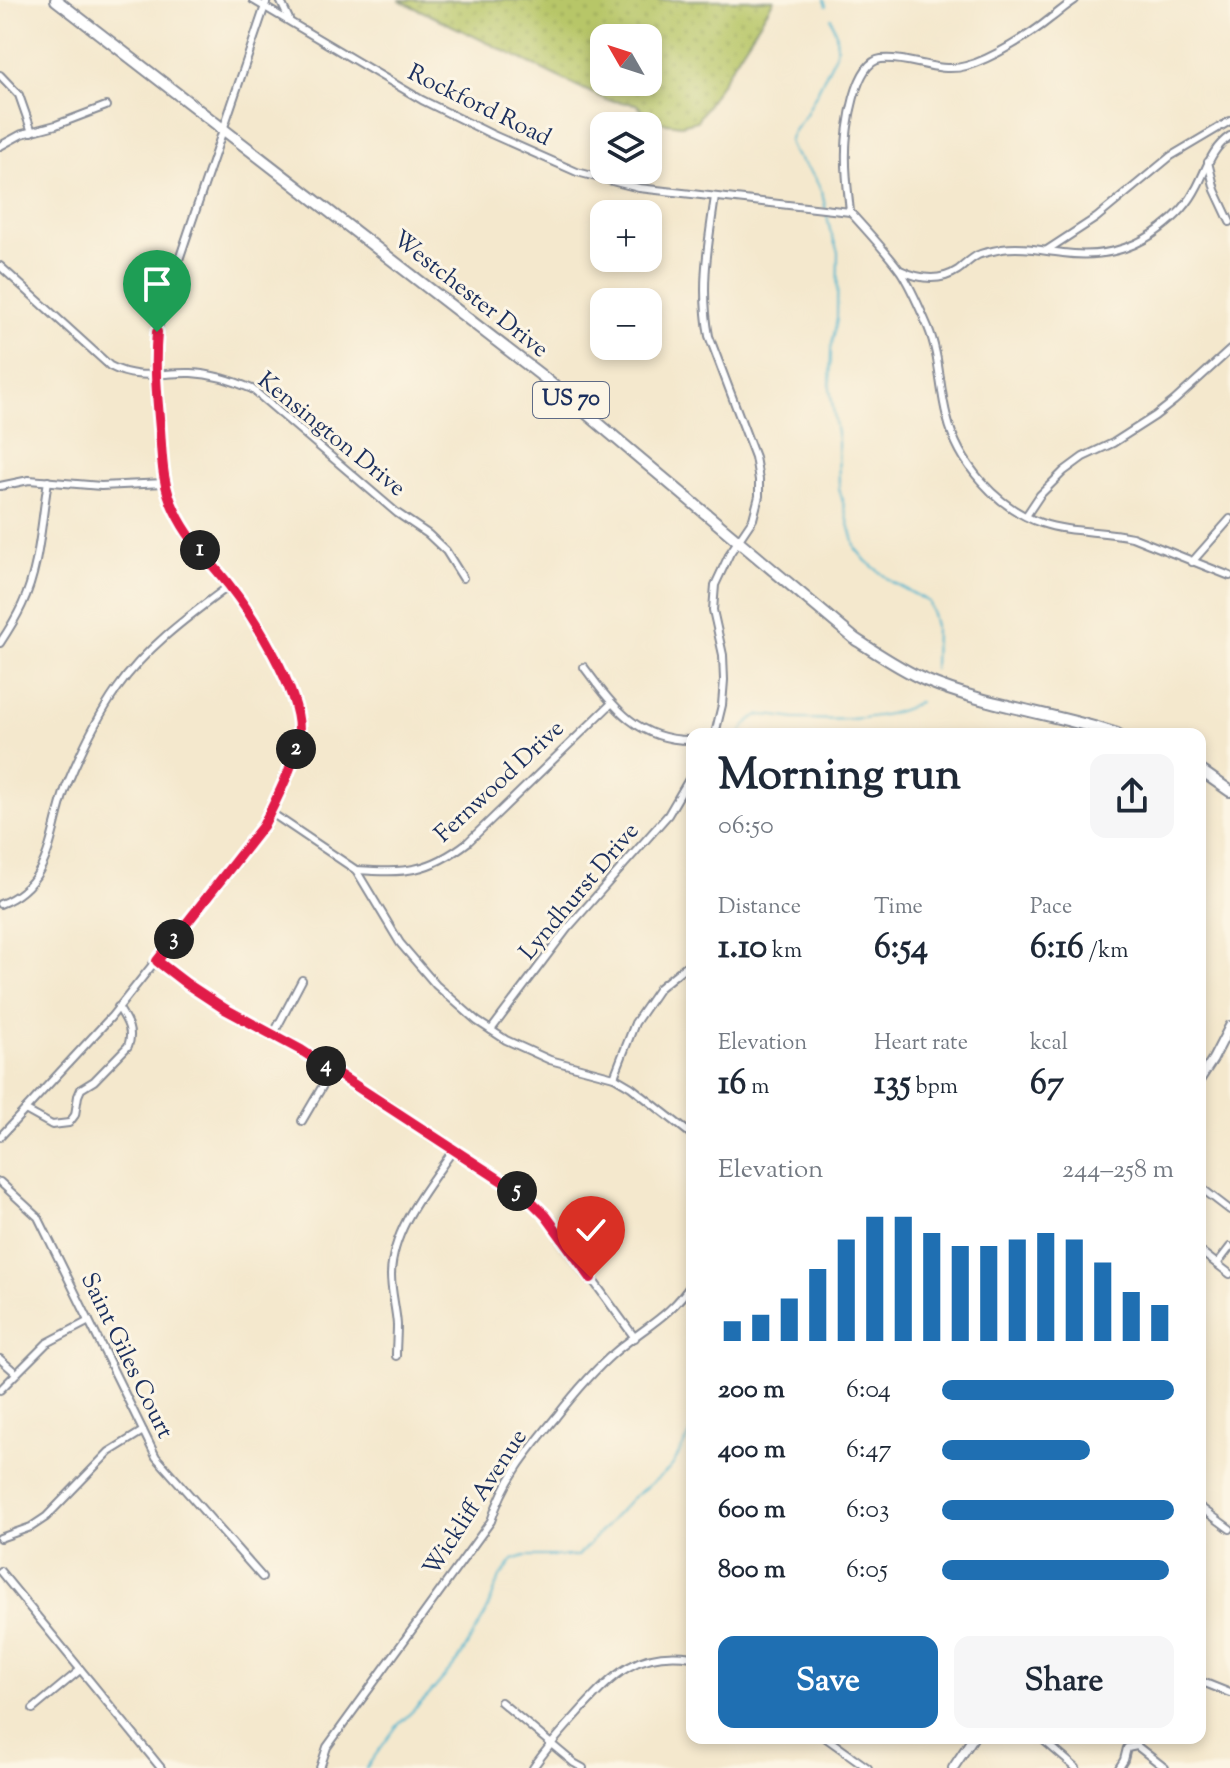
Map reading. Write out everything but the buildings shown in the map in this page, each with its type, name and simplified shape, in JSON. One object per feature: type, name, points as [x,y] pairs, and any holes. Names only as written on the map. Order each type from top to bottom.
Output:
[{"type":"main road","name":"Westchester Drive","points":[[56,0],[542,376],[855,639],[923,679],[965,695],[1098,728]]},
{"type":"main road","points":[[1206,774],[1230,791]]},
{"type":"street","name":"Rockford Road","points":[[253,0],[266,3],[291,23],[422,100],[577,172],[639,188],[850,212]]},
{"type":"street","points":[[280,0],[291,23]]},
{"type":"street","points":[[1075,0],[1019,40],[967,66],[946,68],[883,59],[871,63],[864,71],[847,131],[846,172],[850,212],[907,281],[929,329],[938,358],[946,416],[958,446],[984,484],[1002,501],[1040,523],[1132,537],[1230,576]]},
{"type":"street","points":[[0,1137],[157,961],[263,826],[297,748],[298,716],[272,652],[229,586],[190,538],[164,483],[155,375],[157,332],[165,301],[266,3]]},
{"type":"street","points":[[0,75],[19,95],[32,132]]},
{"type":"street","points":[[0,146],[22,134],[106,106]]},
{"type":"street","points":[[900,270],[913,276],[941,277],[957,271],[980,254],[1006,249],[1102,254],[1123,250],[1162,228],[1185,207],[1217,147],[1230,135],[1227,123],[1171,156],[1096,218],[1047,250]]},
{"type":"street","points":[[1208,162],[1215,190],[1230,222]]},
{"type":"street","points":[[715,197],[703,294],[706,317],[709,336],[755,457],[759,480],[755,516],[730,553],[715,585],[713,610],[723,655],[724,680],[716,728]]},
{"type":"street","name":"Kensington Drive","points":[[0,266],[110,366],[131,375],[209,374],[252,389],[397,513],[428,534],[446,551],[463,578]]},
{"type":"street","points":[[1026,516],[1040,495],[1064,471],[1155,416],[1230,350]]},
{"type":"street","points":[[0,486],[29,480],[101,486],[164,483]]},
{"type":"street","points":[[0,643],[28,590],[48,481]]},
{"type":"street","points":[[1192,562],[1230,519]]},
{"type":"street","points":[[0,904],[21,892],[41,869],[77,760],[119,685],[166,634],[229,586]]},
{"type":"street","points":[[584,667],[611,704],[634,724],[672,739],[686,740]]},
{"type":"street","name":"Fernwood Drive","points":[[356,870],[416,870],[451,855],[611,704]]},
{"type":"street","name":"Lyndhurst Drive","points":[[491,1030],[567,929],[668,815],[686,784]]},
{"type":"street","points":[[270,812],[356,870],[400,943],[418,966],[477,1021],[550,1060],[614,1077],[686,1130]]},
{"type":"street","points":[[157,961],[225,1009],[301,1050],[528,1198],[546,1216],[635,1338]]},
{"type":"street","points":[[614,1077],[635,1023],[659,988],[686,966]]},
{"type":"street","points":[[273,1035],[302,980]]},
{"type":"street","points":[[25,1110],[52,1125],[69,1123],[75,1115],[81,1089],[94,1081],[131,1039],[131,1031],[118,1007]]},
{"type":"street","points":[[1206,1068],[1230,1026]]},
{"type":"street","points":[[302,1121],[332,1070]]},
{"type":"street","points":[[396,1356],[397,1325],[391,1274],[393,1258],[414,1208],[454,1149]]},
{"type":"street","name":"Saint Giles Court","points":[[0,1182],[38,1217],[156,1457],[262,1577]]},
{"type":"street","points":[[1206,1192],[1230,1210]]},
{"type":"street","points":[[1217,1264],[1230,1247]]},
{"type":"street","points":[[1206,1256],[1230,1274]]},
{"type":"street","name":"Wickliff Avenue","points":[[320,1768],[327,1747],[491,1521],[504,1487],[523,1457],[593,1371],[673,1308],[686,1291]]},
{"type":"street","points":[[0,1390],[47,1343],[89,1321]]},
{"type":"street","points":[[0,1359],[16,1373]]},
{"type":"street","points":[[0,1538],[31,1527],[46,1517],[109,1452],[143,1431]]},
{"type":"street","points":[[1206,1511],[1230,1529]]},
{"type":"street","points":[[0,1571],[161,1768]]},
{"type":"street","points":[[533,1768],[604,1684],[622,1670],[653,1657],[686,1656]]},
{"type":"street","points":[[33,1709],[80,1670]]},
{"type":"street","points":[[1206,1683],[1230,1693]]},
{"type":"street","points":[[501,1702],[583,1768]]},
{"type":"street","points":[[834,1744],[868,1768]]},
{"type":"street","points":[[953,1768],[969,1744]]},
{"type":"street","points":[[1048,1744],[1076,1768]]},
{"type":"street","points":[[1119,1768],[1127,1748],[1137,1746],[1165,1768]]},
{"type":"green space","points":[[399,0],[774,0],[697,121],[681,125],[662,122],[662,112],[644,112],[636,104],[598,96],[662,96],[662,24],[590,24],[590,92]]},
{"type":"waterway","points":[[824,0],[826,6]]},
{"type":"waterway","points":[[831,18],[837,47],[834,58],[789,141],[793,152],[814,176],[822,192],[838,252],[837,319],[831,350],[830,389],[838,440],[839,488],[856,549],[892,582],[929,602],[935,626],[934,669]]},
{"type":"waterway","points":[[744,728],[757,716],[859,718],[891,713],[919,702]]},
{"type":"waterway","points":[[366,1768],[397,1726],[458,1661],[486,1613],[500,1577],[513,1560],[525,1556],[578,1556],[632,1498],[672,1466],[686,1442]]},
{"type":"route","points":[[157,332],[154,364],[165,487],[190,538],[239,598],[272,652],[296,707],[299,732],[297,748],[263,826],[157,961],[225,1009],[301,1050],[528,1198],[546,1216],[591,1278]]}]
